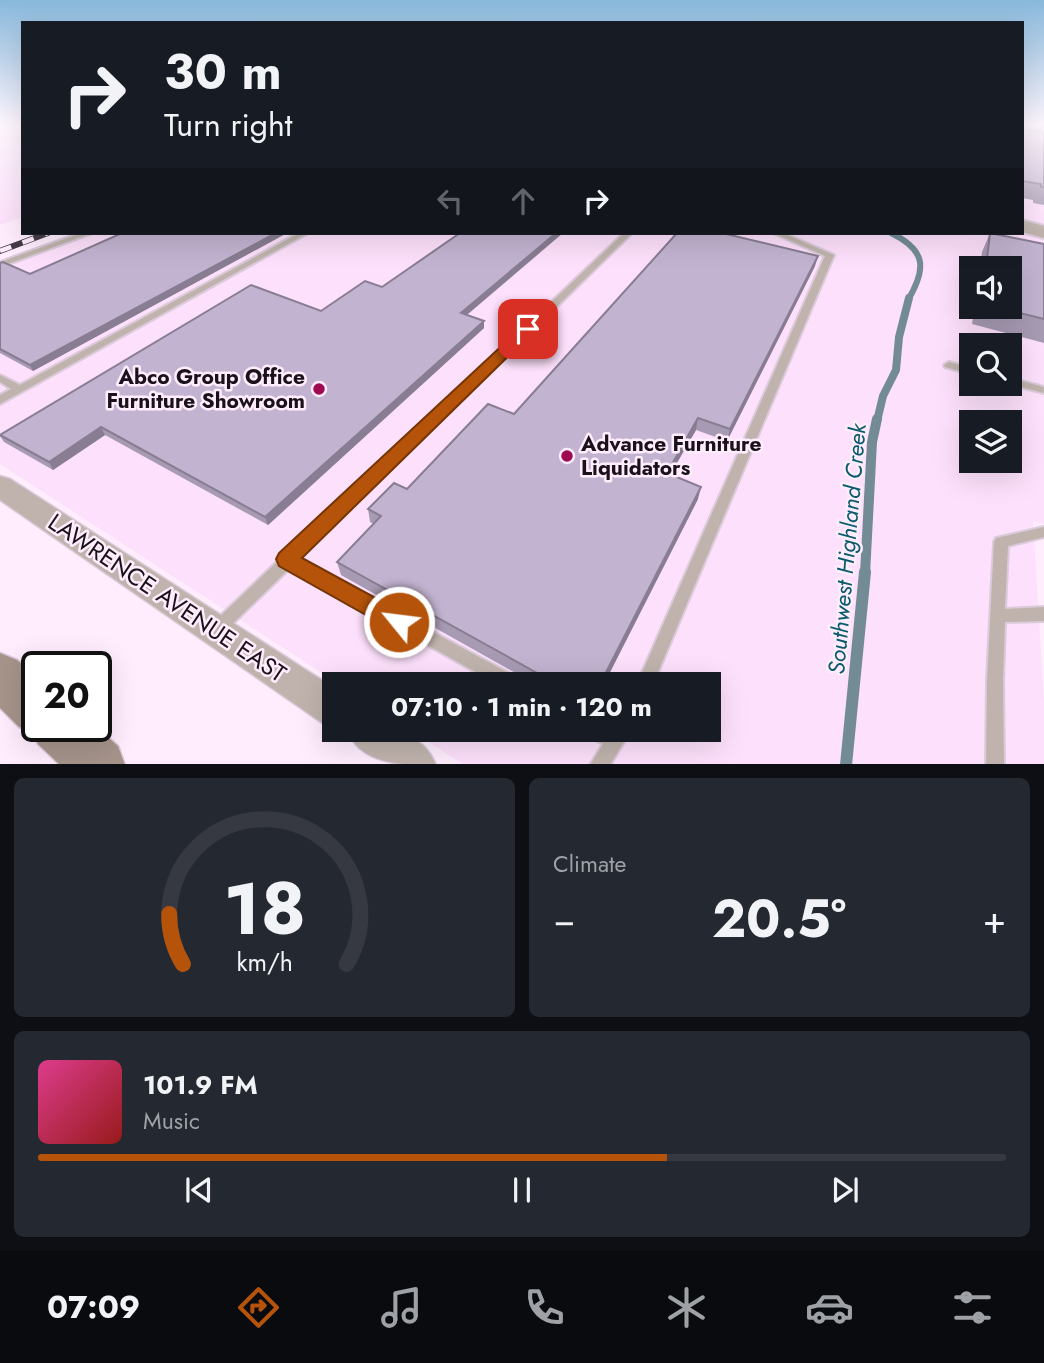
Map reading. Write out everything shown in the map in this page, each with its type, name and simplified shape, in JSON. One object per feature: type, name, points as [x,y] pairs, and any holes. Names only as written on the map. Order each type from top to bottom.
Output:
[{"type":"main road","points":[[0,676],[21,695]]},
{"type":"main road","points":[[74,742],[98,764]]},
{"type":"street","points":[[1024,227],[1044,232]]},
{"type":"street","name":"LAWRENCE AVENUE EAST","points":[[0,486],[322,701]]},
{"type":"street","points":[[383,742],[416,764]]},
{"type":"lane","points":[[0,265],[82,235]]},
{"type":"lane","points":[[0,400],[300,235]]},
{"type":"lane","points":[[216,630],[626,235]]},
{"type":"lane","points":[[650,672],[830,255],[782,235]]},
{"type":"lane","points":[[949,365],[959,368]]},
{"type":"lane","points":[[0,378],[19,389]]},
{"type":"lane","points":[[1022,384],[1044,390]]},
{"type":"lane","points":[[995,764],[1001,542],[1043,531]]},
{"type":"lane","points":[[287,559],[490,672]]},
{"type":"lane","points":[[998,616],[1044,614]]},
{"type":"lane","points":[[600,764],[614,742]]},
{"type":"shaded area","points":[[0,161],[21,161],[21,218],[0,225]]},
{"type":"shaded area","points":[[1024,161],[1044,161],[1044,524],[1033,521],[1044,703],[1044,764],[463,764],[428,742],[721,742],[721,672],[322,673],[0,464],[0,265],[74,235],[1024,235]]},
{"type":"building","points":[[1024,161],[1044,161],[1044,187],[1041,187],[1041,184],[1024,181]]},
{"type":"building","points":[[118,235],[272,235],[30,365],[0,349],[0,263],[30,274]]},
{"type":"building","name":"Abco Group Office Furniture Showroom","points":[[457,235],[554,235],[461,313],[484,321],[265,517],[101,427],[49,462],[0,435],[251,285],[321,311],[365,281],[382,287]]},
{"type":"building","name":"Advance Furniture Liquidators","points":[[675,235],[730,235],[818,256],[730,429],[698,418],[667,473],[701,487],[606,672],[535,672],[337,562],[381,516],[368,509],[394,483],[407,489],[488,404],[514,414]]},
{"type":"building","points":[[990,235],[1044,244],[1044,319],[1022,314],[1022,256],[987,256]]},
{"type":"waterway","name":"Southwest Highland Creek","points":[[895,235],[911,246],[920,261],[918,278],[909,298]]},
{"type":"waterway","name":"Southwest Highland Creek","points":[[877,421],[883,396],[896,370],[899,337],[909,298]]},
{"type":"waterway","name":"Southwest Highland Creek","points":[[865,574],[872,442],[877,419]]},
{"type":"waterway","name":"Southwest Highland Creek","points":[[846,764],[865,572]]},
{"type":"railway","points":[[0,251],[43,235]]},
{"type":"place","name":"Abco Group Office Furniture Showroom","points":[[319,389]]},
{"type":"place","name":"Advance Furniture Liquidators","points":[[567,456]]},
{"type":"route","points":[[399,622],[287,559],[528,329]]}]
